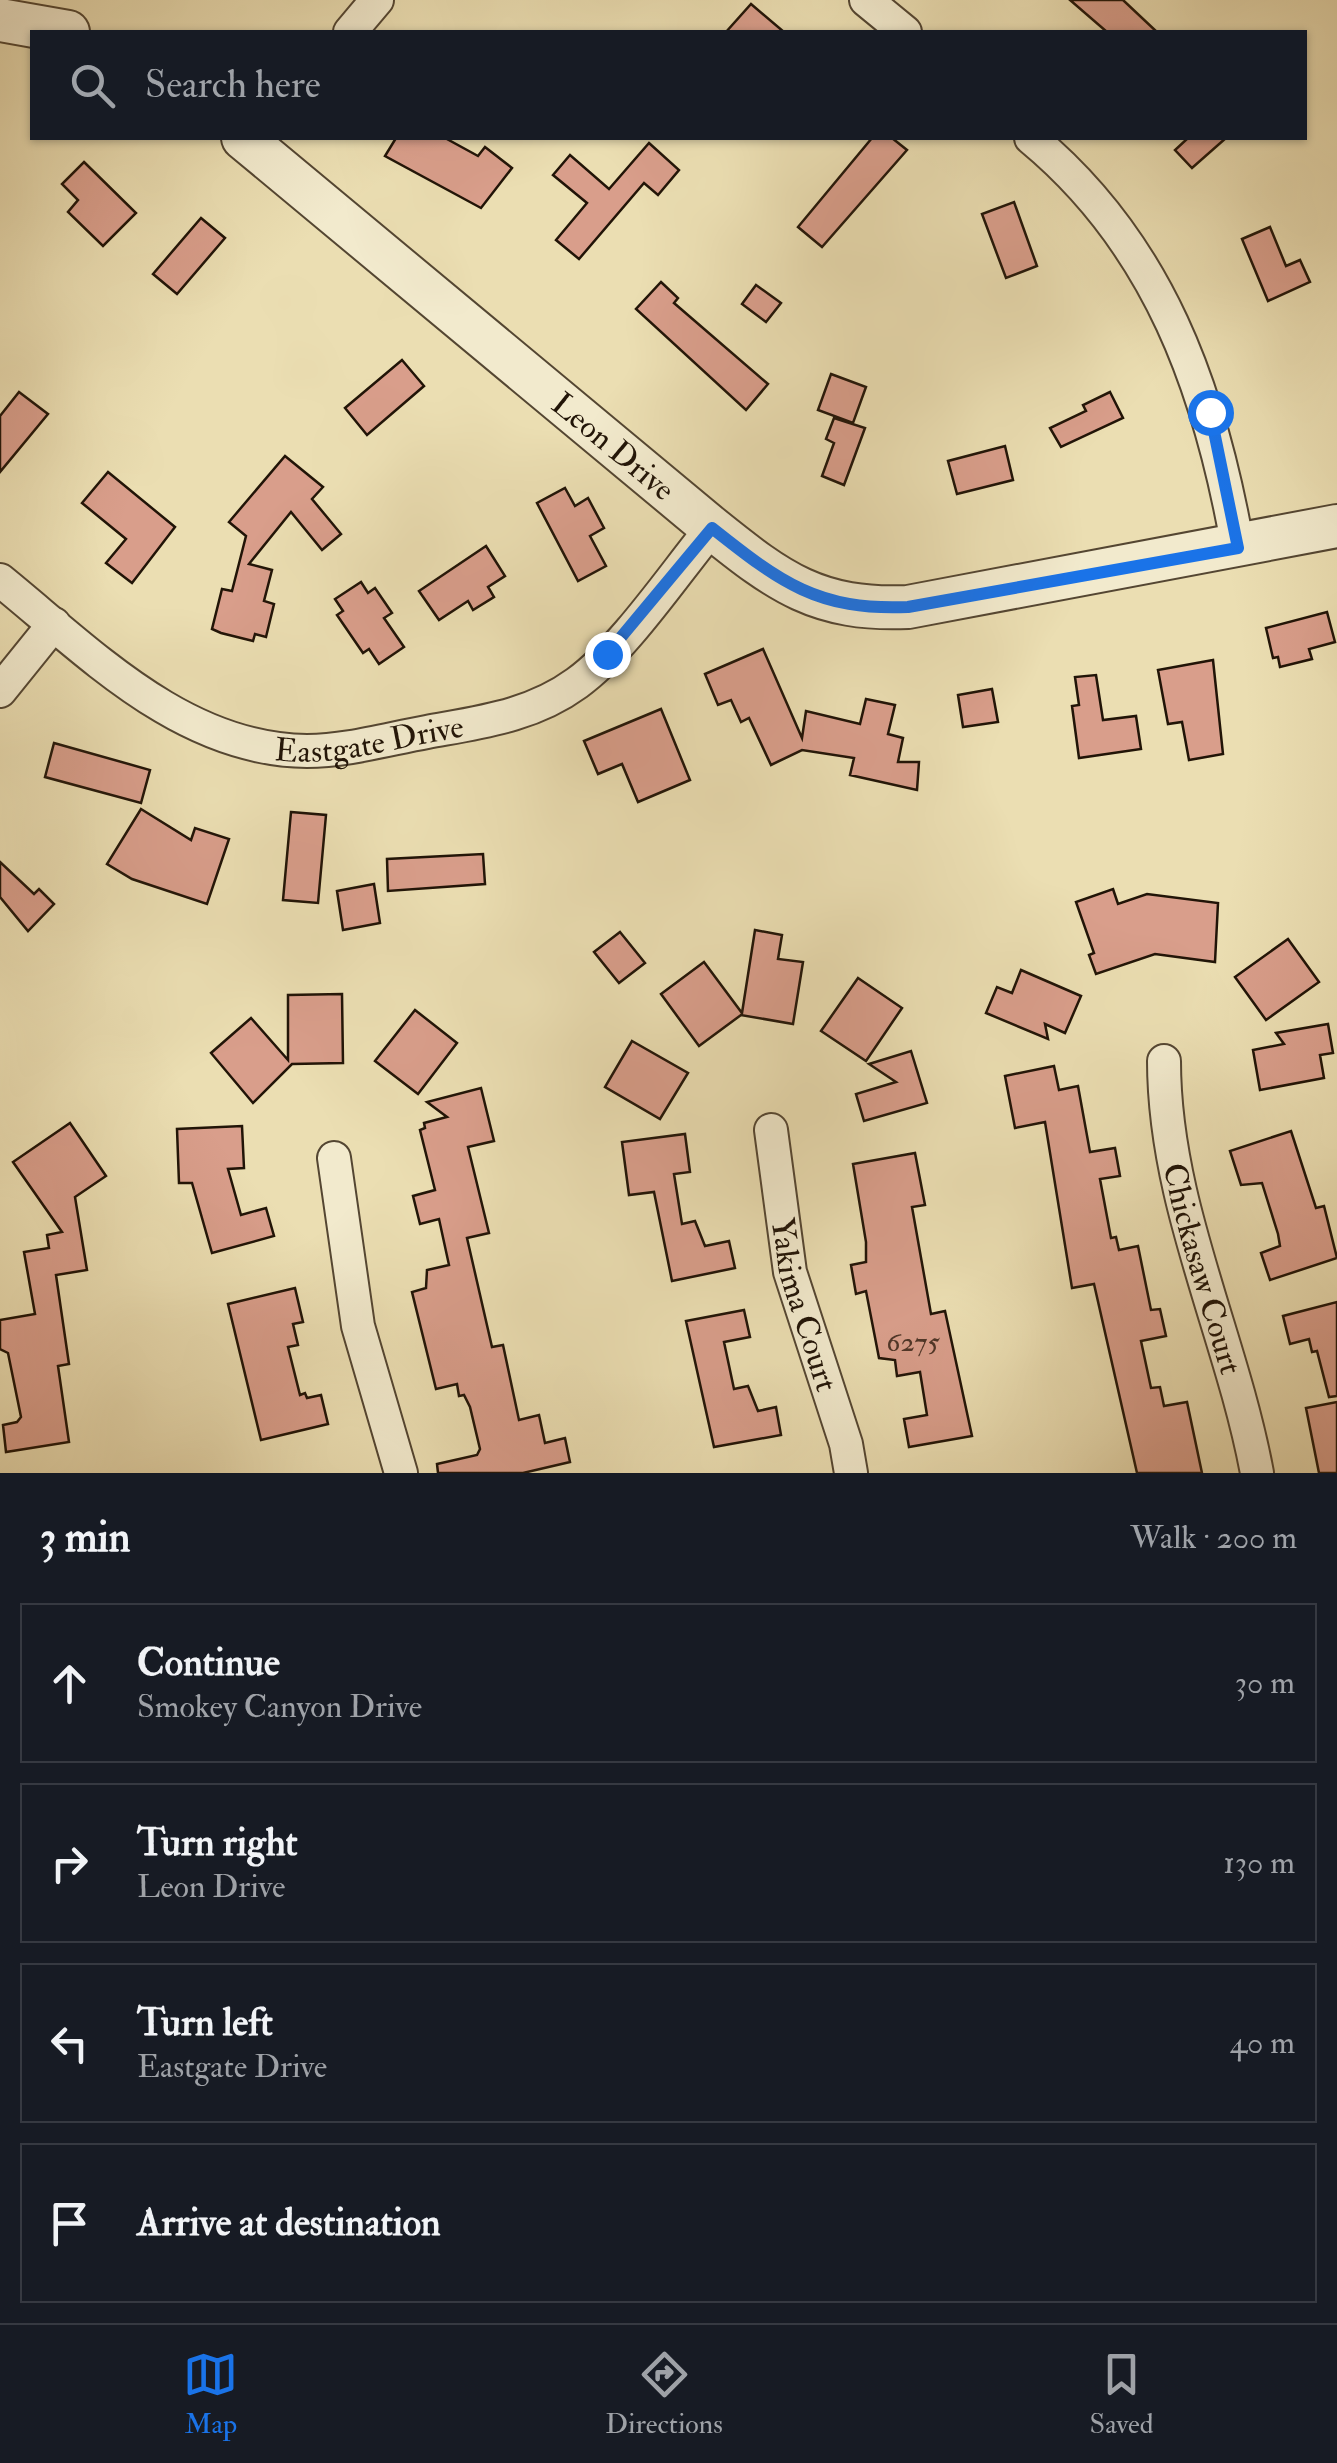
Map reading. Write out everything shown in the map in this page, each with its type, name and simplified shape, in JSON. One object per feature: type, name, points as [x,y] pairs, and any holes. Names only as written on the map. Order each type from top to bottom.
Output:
[{"type":"street","points":[[352,30],[377,0]]},
{"type":"street","points":[[866,0],[903,30]]},
{"type":"street","points":[[0,20],[57,30]]},
{"type":"street","points":[[1033,140],[1090,196],[1160,297],[1210,412],[1238,548]]},
{"type":"street","name":"Leon Drive","points":[[254,141],[712,528],[771,575],[800,592],[870,608],[908,607],[1238,548],[1337,526]]},
{"type":"street","name":"Eastgate Drive","points":[[0,580],[145,697],[185,720],[270,748],[342,748],[515,716],[551,700],[607,654],[712,528]]},
{"type":"street","points":[[0,691],[54,624]]},
{"type":"street","name":"Chickasaw Court","points":[[1164,1061],[1170,1150],[1182,1209],[1222,1326],[1258,1473]]},
{"type":"street","name":"Yakima Court","points":[[771,1130],[790,1272],[846,1444],[851,1473]]},
{"type":"street","points":[[334,1158],[358,1326],[401,1473]]},
{"type":"building","points":[[1070,0],[1123,0],[1155,30],[1105,30]]},
{"type":"building","points":[[751,4],[782,30],[728,30]]},
{"type":"building","points":[[395,140],[449,140],[478,156],[485,147],[512,168],[481,208],[385,156]]},
{"type":"building","points":[[870,140],[894,140],[907,150],[822,247],[798,227]]},
{"type":"building","points":[[1186,140],[1224,140],[1192,168],[1175,150]]},
{"type":"building","points":[[649,143],[679,170],[658,195],[644,183],[579,259],[556,240],[587,203],[553,175],[570,155],[609,189]]},
{"type":"building","points":[[84,162],[136,213],[103,246],[68,212],[78,200],[62,184]]},
{"type":"building","points":[[1014,202],[1037,266],[1006,278],[982,214]]},
{"type":"building","points":[[201,218],[225,238],[177,294],[153,274]]},
{"type":"building","points":[[1270,227],[1286,266],[1300,260],[1310,282],[1268,301],[1242,239]]},
{"type":"building","points":[[661,282],[678,298],[674,303],[768,384],[746,410],[636,309]]},
{"type":"building","points":[[756,285],[781,303],[766,322],[742,304]]},
{"type":"building","points":[[402,360],[424,386],[367,435],[345,408]]},
{"type":"building","points":[[831,374],[866,387],[853,423],[818,410]]},
{"type":"building","points":[[19,392],[48,414],[0,472],[0,416]]},
{"type":"building","points":[[1110,392],[1123,418],[1061,447],[1050,428],[1086,411],[1083,405]]},
{"type":"building","points":[[834,418],[865,428],[844,485],[822,476],[834,443],[826,439]]},
{"type":"building","points":[[1005,446],[1013,480],[957,494],[948,461]]},
{"type":"building","points":[[285,456],[323,487],[312,499],[341,534],[322,550],[291,512],[249,564],[272,570],[264,601],[274,604],[266,637],[255,634],[253,641],[221,633],[212,629],[222,589],[232,591],[246,536],[229,522]]},
{"type":"building","points":[[108,472],[175,527],[132,583],[106,563],[126,539],[82,503]]},
{"type":"building","points":[[565,488],[575,506],[588,498],[604,528],[590,536],[606,566],[578,581],[537,503]]},
{"type":"building","points":[[486,546],[505,576],[488,587],[494,597],[473,610],[468,601],[439,620],[419,591]]},
{"type":"building","points":[[361,582],[368,593],[375,588],[392,613],[384,618],[404,647],[379,664],[369,649],[363,653],[337,615],[343,611],[335,599]]},
{"type":"building","points":[[1327,612],[1335,642],[1309,649],[1312,659],[1280,667],[1278,657],[1273,658],[1266,628]]},
{"type":"building","points":[[763,649],[802,738],[806,711],[860,724],[866,699],[895,705],[888,734],[903,738],[898,762],[919,762],[917,790],[850,775],[854,758],[802,750],[771,765],[749,718],[741,722],[731,700],[718,705],[705,674]]},
{"type":"building","points":[[1213,660],[1223,754],[1189,760],[1182,722],[1168,724],[1158,670]]},
{"type":"building","points":[[1096,675],[1103,720],[1136,716],[1141,749],[1079,758],[1072,706],[1079,705],[1075,677]]},
{"type":"building","points":[[992,689],[998,722],[963,727],[958,695]]},
{"type":"building","points":[[661,709],[690,780],[638,802],[622,764],[598,774],[584,741]]},
{"type":"building","points":[[54,743],[150,770],[141,803],[45,777]]},
{"type":"building","points":[[141,809],[191,840],[195,828],[229,839],[207,904],[132,879],[107,864]]},
{"type":"building","points":[[291,812],[326,815],[318,903],[283,900]]},
{"type":"building","points":[[483,854],[485,884],[388,891],[387,859]]},
{"type":"building","points":[[0,862],[34,894],[39,889],[54,904],[28,931],[0,897]]},
{"type":"building","points":[[374,884],[380,923],[343,930],[337,891]]},
{"type":"building","points":[[1113,889],[1118,904],[1147,894],[1218,903],[1215,962],[1155,954],[1096,974],[1089,955],[1094,953],[1076,902]]},
{"type":"building","points":[[755,930],[782,935],[778,959],[803,962],[793,1024],[741,1015],[699,1046],[661,994],[704,962],[742,1013]]},
{"type":"building","points":[[620,932],[645,963],[619,983],[594,952]]},
{"type":"building","points":[[1288,939],[1319,982],[1266,1020],[1235,977]]},
{"type":"building","points":[[1021,970],[1081,996],[1065,1033],[1045,1024],[1048,1039],[986,1013],[997,987],[1012,993]]},
{"type":"building","points":[[858,978],[902,1008],[866,1061],[821,1031]]},
{"type":"building","points":[[342,994],[343,1063],[292,1064],[253,1103],[211,1053],[251,1018],[288,1060],[288,995]]},
{"type":"building","points":[[415,1010],[457,1043],[418,1094],[375,1061]]},
{"type":"building","points":[[1328,1024],[1333,1053],[1320,1055],[1324,1078],[1260,1090],[1253,1050],[1284,1044],[1276,1033]]},
{"type":"building","points":[[632,1041],[688,1073],[660,1119],[605,1087]]},
{"type":"building","points":[[911,1051],[927,1103],[864,1121],[856,1094],[896,1082],[869,1064]]},
{"type":"building","points":[[1054,1066],[1059,1090],[1078,1086],[1090,1152],[1115,1148],[1120,1176],[1100,1179],[1111,1238],[1116,1237],[1119,1250],[1138,1246],[1151,1310],[1160,1309],[1166,1336],[1141,1341],[1151,1388],[1160,1387],[1164,1406],[1187,1402],[1202,1473],[1137,1473],[1094,1284],[1072,1288],[1045,1122],[1015,1128],[1005,1076]]},
{"type":"building","points":[[481,1088],[494,1141],[468,1147],[489,1233],[467,1238],[492,1347],[503,1345],[519,1420],[539,1415],[545,1443],[565,1438],[570,1462],[523,1473],[438,1473],[437,1464],[477,1455],[480,1449],[470,1407],[464,1395],[459,1396],[457,1384],[436,1389],[412,1292],[426,1288],[427,1270],[449,1265],[439,1219],[420,1224],[413,1196],[435,1190],[420,1130],[425,1128],[424,1123],[447,1117],[427,1102]]},
{"type":"building","points":[[70,1123],[106,1176],[75,1197],[87,1270],[56,1275],[69,1364],[58,1366],[69,1442],[6,1452],[3,1425],[21,1417],[8,1353],[0,1349],[0,1320],[35,1314],[24,1252],[49,1248],[47,1235],[62,1232],[13,1162]]},
{"type":"building","points":[[242,1126],[244,1168],[228,1169],[241,1215],[266,1208],[274,1236],[212,1253],[192,1183],[179,1183],[177,1129]]},
{"type":"building","points":[[1291,1131],[1316,1208],[1324,1206],[1337,1258],[1270,1280],[1261,1253],[1280,1246],[1278,1234],[1262,1183],[1241,1185],[1230,1151]]},
{"type":"building","points":[[685,1134],[690,1172],[674,1174],[682,1224],[695,1221],[705,1246],[729,1241],[735,1268],[672,1281],[654,1192],[629,1195],[622,1142]]},
{"type":"building","points":[[915,1153],[925,1205],[912,1207],[931,1314],[945,1311],[972,1436],[909,1447],[904,1419],[927,1415],[920,1372],[897,1376],[895,1360],[879,1358],[866,1291],[856,1294],[851,1265],[866,1262],[866,1242],[853,1164]]},
{"type":"building","points":[[295,1288],[303,1322],[293,1324],[298,1345],[288,1347],[300,1395],[321,1395],[328,1424],[261,1440],[228,1304]]},
{"type":"building","points":[[1337,1302],[1337,1396],[1329,1397],[1317,1351],[1312,1352],[1309,1339],[1290,1344],[1283,1316]]},
{"type":"building","points":[[744,1310],[750,1337],[724,1342],[734,1389],[748,1386],[758,1411],[776,1407],[781,1435],[714,1447],[686,1321]]},
{"type":"building","points":[[1337,1402],[1337,1473],[1319,1473],[1306,1408]]},
{"type":"route","points":[[607,654],[712,528],[771,575],[800,592],[834,604],[870,608],[908,607],[1238,548],[1210,412]]}]
